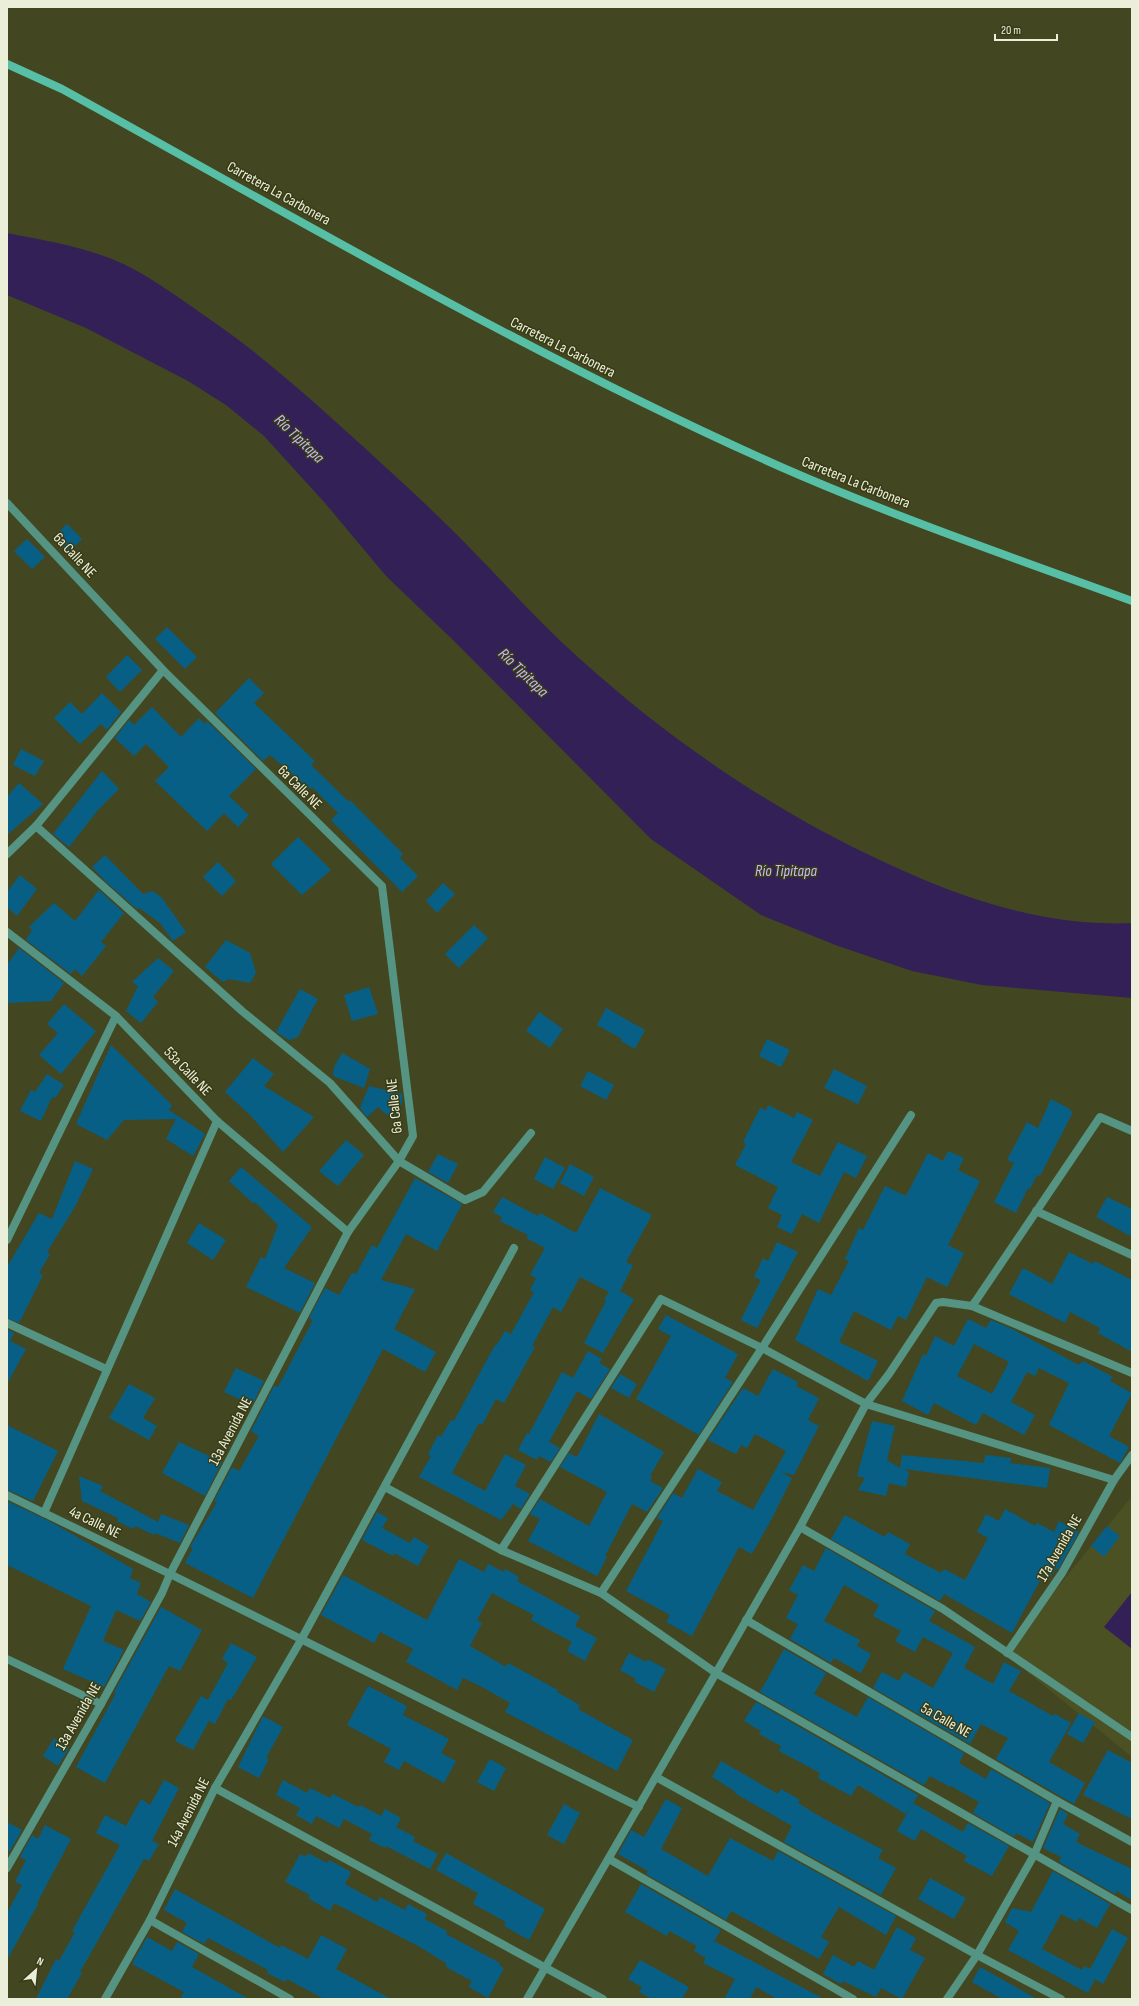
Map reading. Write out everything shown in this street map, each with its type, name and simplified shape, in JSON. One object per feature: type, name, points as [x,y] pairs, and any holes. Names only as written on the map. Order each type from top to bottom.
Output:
[{"type":"street","name":"Carretera La Carbonera","points":[[7,64],[62,89],[412,284],[609,386],[782,467],[948,534],[1132,601]]},
{"type":"street","name":"6a Calle NE","points":[[7,503],[163,670],[382,886],[413,1136],[400,1161]]},
{"type":"street","points":[[7,854],[36,826],[163,670]]},
{"type":"street","points":[[36,826],[242,1012],[330,1083],[400,1161],[465,1200],[483,1192],[532,1133]]},
{"type":"street","name":"53a Calle NE","points":[[7,932],[116,1016],[217,1120],[348,1232]]},
{"type":"street","points":[[7,1240],[116,1016]]},
{"type":"street","points":[[601,1593],[762,1348],[911,1115]]},
{"type":"street","points":[[972,1306],[1100,1117],[1132,1131]]},
{"type":"street","points":[[44,1512],[217,1120]]},
{"type":"street","name":"13a Avenida NE","points":[[7,1868],[101,1704],[162,1593],[170,1574],[348,1232],[400,1161]]},
{"type":"street","points":[[1036,1211],[1132,1255]]},
{"type":"street","name":"14a Avenida NE","points":[[105,1999],[150,1920],[215,1788],[301,1640],[514,1248]]},
{"type":"street","points":[[501,1550],[661,1299],[762,1348],[866,1404],[1114,1480]]},
{"type":"street","points":[[527,1999],[800,1527],[866,1404],[889,1374],[936,1303],[943,1302],[972,1306],[1132,1373]]},
{"type":"street","points":[[7,1323],[106,1369]]},
{"type":"street","name":"17a Avenida NE","points":[[1008,1653],[1062,1573],[1114,1480],[1132,1455]]},
{"type":"street","points":[[384,1487],[501,1550],[601,1593],[716,1673],[1132,1910]]},
{"type":"street","name":"4a Calle NE","points":[[7,1495],[170,1574],[639,1807]]},
{"type":"street","points":[[800,1527],[943,1609],[1132,1737]]},
{"type":"street","name":"5a Calle NE","points":[[746,1620],[1057,1801],[1132,1842]]},
{"type":"street","points":[[7,1659],[101,1704]]},
{"type":"street","points":[[656,1776],[977,1955],[1061,1999]]},
{"type":"street","points":[[215,1788],[545,1966],[603,1999]]},
{"type":"street","points":[[947,1999],[977,1955],[1034,1855],[1057,1801]]},
{"type":"street","points":[[609,1859],[853,1999]]},
{"type":"street","points":[[150,1920],[290,1999]]},
{"type":"shaded area","points":[[1132,1496],[1132,1757],[1004,1653]]},
{"type":"water","name":"Río Tipitapa","points":[[7,233],[74,247],[112,259],[137,271],[160,285],[226,331],[288,380],[399,479],[467,545],[563,644],[580,659],[650,718],[687,746],[763,797],[802,820],[884,862],[944,888],[974,899],[1036,915],[1067,920],[1099,923],[1132,923],[1132,998],[982,985],[912,971],[838,946],[761,915],[651,839],[453,640],[386,576],[325,503],[264,436],[226,405],[188,381],[86,328],[7,295]]},
{"type":"water","points":[[1132,1592],[1132,1649],[1104,1627]]},
{"type":"building","points":[[67,524],[82,539],[69,552],[54,537]]},
{"type":"building","points":[[27,539],[45,557],[32,569],[14,551]]},
{"type":"building","points":[[167,627],[197,657],[185,669],[155,639]]},
{"type":"building","points":[[127,655],[142,670],[120,692],[106,677]]},
{"type":"building","points":[[249,678],[264,693],[254,703],[315,761],[311,765],[349,802],[350,800],[403,854],[400,858],[418,876],[402,892],[331,820],[338,813],[312,787],[310,789],[270,755],[263,761],[215,713]]},
{"type":"building","points":[[102,693],[121,712],[107,730],[101,724],[80,744],[54,718],[70,702],[82,714]]},
{"type":"building","points":[[152,707],[181,737],[199,718],[205,724],[207,721],[256,769],[229,796],[249,815],[238,827],[224,813],[207,831],[155,781],[169,767],[146,744],[134,756],[115,738],[129,720],[134,725]]},
{"type":"building","points":[[21,749],[44,761],[35,776],[13,765]]},
{"type":"building","points":[[102,771],[119,789],[98,810],[69,847],[53,834]]},
{"type":"building","points":[[19,783],[43,804],[7,835],[7,797]]},
{"type":"building","points":[[298,837],[331,870],[302,895],[271,864]]},
{"type":"building","points":[[105,855],[143,894],[153,891],[162,898],[186,932],[173,941],[160,923],[139,908],[137,909],[106,882],[92,867]]},
{"type":"building","points":[[218,862],[236,881],[222,896],[203,877]]},
{"type":"building","points":[[20,875],[37,889],[17,916],[7,907],[7,892]]},
{"type":"building","points":[[443,883],[455,894],[437,913],[426,901]]},
{"type":"building","points":[[99,890],[124,913],[101,942],[106,946],[82,976],[75,969],[71,974],[26,940],[32,930],[29,927],[54,903],[75,921]]},
{"type":"building","points":[[474,925],[488,938],[459,968],[445,954]]},
{"type":"building","points":[[226,940],[250,953],[256,973],[250,983],[229,979],[223,982],[205,967]]},
{"type":"building","points":[[19,948],[64,983],[51,1001],[7,1003],[7,965]]},
{"type":"building","points":[[158,958],[174,971],[153,997],[158,1002],[141,1023],[126,1011],[138,986],[132,982]]},
{"type":"building","points":[[369,987],[378,1014],[352,1021],[344,995]]},
{"type":"building","points":[[300,989],[318,999],[298,1037],[289,1040],[276,1032]]},
{"type":"building","points":[[64,1004],[96,1031],[61,1074],[39,1055],[58,1033],[47,1024]]},
{"type":"building","points":[[606,1008],[645,1030],[635,1049],[621,1041],[622,1039],[597,1025]]},
{"type":"building","points":[[539,1012],[563,1029],[550,1048],[526,1031]]},
{"type":"building","points":[[767,1039],[790,1050],[781,1067],[759,1056]]},
{"type":"building","points":[[111,1045],[172,1105],[169,1110],[205,1134],[193,1156],[166,1139],[176,1119],[124,1120],[107,1140],[76,1124]]},
{"type":"building","points":[[342,1053],[370,1069],[364,1088],[333,1076],[334,1067]]},
{"type":"building","points":[[253,1058],[274,1074],[264,1086],[314,1117],[283,1152],[249,1114],[225,1092]]},
{"type":"building","points":[[834,1069],[867,1086],[858,1104],[824,1088]]},
{"type":"building","points":[[588,1071],[614,1085],[606,1100],[580,1086]]},
{"type":"building","points":[[47,1074],[64,1085],[55,1098],[52,1097],[41,1121],[20,1111],[31,1090],[35,1092]]},
{"type":"building","points":[[369,1086],[402,1094],[402,1103],[393,1120],[378,1107],[367,1117],[360,1108]]},
{"type":"building","points":[[1051,1099],[1073,1112],[1040,1176],[1037,1175],[1030,1189],[1028,1188],[1016,1213],[994,1202],[1014,1163],[1007,1160],[1027,1122],[1038,1128]]},
{"type":"building","points":[[768,1105],[794,1118],[797,1112],[813,1120],[791,1162],[820,1176],[838,1142],[867,1156],[856,1178],[844,1172],[819,1223],[802,1214],[792,1234],[777,1227],[782,1215],[768,1208],[778,1187],[735,1165],[746,1144],[743,1142],[760,1108],[766,1110]]},
{"type":"building","points":[[346,1140],[364,1155],[338,1186],[319,1171]]},
{"type":"building","points":[[948,1151],[964,1158],[958,1170],[980,1181],[948,1245],[964,1253],[947,1287],[927,1277],[906,1320],[898,1316],[891,1330],[854,1311],[839,1342],[878,1361],[868,1381],[795,1340],[818,1289],[831,1295],[849,1261],[845,1259],[859,1228],[863,1230],[885,1186],[906,1196],[928,1153],[943,1161]]},
{"type":"building","points":[[438,1154],[458,1164],[448,1183],[428,1172]]},
{"type":"building","points":[[545,1157],[565,1168],[553,1189],[534,1179]]},
{"type":"building","points":[[75,1161],[93,1169],[76,1205],[47,1252],[50,1254],[39,1273],[43,1275],[19,1323],[7,1318],[7,1267],[39,1213],[52,1219]]},
{"type":"building","points":[[570,1164],[594,1177],[584,1196],[560,1183]]},
{"type":"building","points":[[241,1167],[312,1227],[284,1268],[315,1283],[300,1313],[246,1287],[261,1257],[265,1259],[278,1225],[255,1202],[254,1204],[229,1181]]},
{"type":"building","points":[[415,1178],[462,1204],[437,1251],[406,1234],[381,1280],[415,1289],[394,1329],[436,1352],[425,1372],[383,1349],[253,1598],[185,1563],[193,1548],[190,1547],[217,1502],[214,1501],[232,1467],[239,1471],[259,1436],[251,1431],[274,1386],[278,1387],[313,1320],[309,1318],[325,1288],[339,1295],[352,1273],[356,1274],[372,1245],[377,1248]]},
{"type":"building","points":[[600,1188],[652,1215],[626,1262],[633,1265],[620,1291],[634,1299],[603,1353],[584,1343],[606,1301],[604,1300],[609,1292],[580,1277],[561,1312],[553,1307],[532,1346],[535,1347],[504,1403],[496,1399],[482,1425],[479,1423],[452,1473],[485,1491],[505,1454],[526,1465],[515,1486],[530,1494],[521,1509],[513,1504],[501,1520],[419,1477],[431,1456],[428,1454],[438,1435],[441,1437],[451,1420],[454,1421],[495,1345],[496,1346],[505,1331],[511,1334],[534,1292],[530,1290],[536,1278],[530,1275],[545,1248],[526,1238],[528,1235],[500,1221],[502,1217],[493,1212],[502,1197],[538,1216],[540,1213],[576,1233]]},
{"type":"building","points":[[1107,1197],[1132,1209],[1132,1237],[1096,1217]]},
{"type":"building","points":[[199,1223],[226,1240],[213,1260],[187,1243]]},
{"type":"building","points":[[777,1242],[798,1252],[757,1328],[741,1320],[761,1280],[754,1277],[763,1258],[768,1261]]},
{"type":"building","points":[[1069,1252],[1093,1264],[1095,1261],[1132,1280],[1132,1352],[1098,1333],[1100,1328],[1070,1312],[1065,1323],[1009,1294],[1023,1268],[1052,1284]]},
{"type":"building","points":[[666,1315],[738,1354],[725,1378],[733,1382],[699,1435],[636,1399],[671,1336],[658,1329]]},
{"type":"building","points":[[968,1319],[986,1328],[991,1320],[1012,1329],[1079,1365],[1083,1361],[1113,1377],[1110,1381],[1132,1393],[1109,1436],[1129,1447],[1120,1463],[1049,1425],[1069,1383],[1039,1368],[1035,1376],[1027,1372],[1011,1402],[1035,1415],[1024,1435],[983,1413],[976,1425],[934,1403],[928,1415],[902,1401],[923,1354],[926,1356],[935,1336],[954,1346]],"holes":[[[974,1344],[1009,1362],[992,1394],[957,1376]]]},
{"type":"building","points":[[7,1329],[14,1333],[10,1341],[26,1349],[7,1384]]},
{"type":"building","points":[[588,1351],[602,1359],[599,1363],[610,1369],[591,1399],[577,1391],[549,1442],[560,1448],[551,1462],[539,1456],[537,1460],[518,1450],[527,1433],[529,1434],[562,1372],[573,1378]]},
{"type":"building","points":[[236,1368],[264,1381],[252,1405],[224,1392]]},
{"type":"building","points":[[773,1369],[798,1382],[796,1386],[819,1398],[808,1420],[819,1426],[794,1475],[781,1472],[792,1478],[752,1554],[739,1547],[692,1636],[666,1622],[670,1615],[626,1591],[663,1521],[657,1518],[673,1493],[682,1498],[698,1469],[722,1482],[717,1491],[753,1510],[786,1451],[755,1434],[747,1448],[741,1445],[736,1454],[708,1440],[743,1388],[758,1396]]},
{"type":"building","points":[[620,1374],[637,1384],[629,1398],[611,1388]]},
{"type":"building","points":[[129,1384],[155,1398],[143,1418],[157,1426],[149,1440],[109,1418]]},
{"type":"building","points":[[599,1414],[664,1452],[650,1476],[652,1477],[650,1481],[663,1488],[647,1512],[632,1504],[605,1556],[607,1557],[597,1576],[528,1541],[540,1519],[530,1514],[540,1499],[589,1526],[607,1492],[560,1467],[569,1453],[577,1457]]},
{"type":"building","points":[[872,1421],[895,1426],[887,1460],[900,1468],[902,1455],[984,1463],[985,1455],[1012,1458],[1009,1463],[1050,1468],[1047,1488],[904,1469],[909,1472],[906,1487],[889,1483],[886,1496],[858,1490],[865,1478],[857,1476]]},
{"type":"building","points":[[7,1425],[58,1451],[33,1501],[7,1490]]},
{"type":"building","points":[[179,1442],[222,1462],[205,1496],[162,1473]]},
{"type":"building","points":[[79,1476],[103,1486],[100,1491],[158,1522],[161,1514],[189,1525],[180,1543],[155,1533],[154,1535],[135,1526],[133,1529],[117,1521],[118,1518],[82,1501]]},
{"type":"building","points":[[7,1501],[51,1522],[133,1569],[130,1578],[141,1583],[137,1594],[151,1602],[140,1621],[116,1610],[103,1641],[124,1650],[104,1687],[63,1669],[91,1606],[7,1565]]},
{"type":"building","points":[[1005,1509],[1035,1526],[1037,1523],[1054,1532],[1059,1521],[1079,1532],[1058,1570],[1056,1568],[1051,1576],[1044,1573],[1012,1633],[944,1594],[940,1601],[831,1539],[845,1515],[885,1537],[888,1532],[910,1544],[905,1554],[941,1573],[944,1569],[965,1580],[988,1538],[977,1532],[986,1514],[999,1521]]},
{"type":"building","points":[[377,1512],[388,1518],[382,1528],[410,1543],[414,1537],[429,1546],[418,1566],[394,1553],[393,1556],[362,1540]]},
{"type":"building","points":[[1107,1526],[1120,1536],[1104,1557],[1091,1546]]},
{"type":"building","points":[[826,1548],[935,1611],[929,1621],[975,1647],[964,1668],[993,1684],[1004,1662],[1021,1671],[1009,1691],[1053,1716],[1055,1714],[1071,1723],[1049,1762],[1085,1783],[1074,1804],[996,1759],[1008,1738],[981,1724],[970,1744],[873,1688],[882,1672],[899,1681],[904,1672],[933,1688],[953,1653],[923,1637],[915,1652],[895,1641],[901,1631],[873,1616],[879,1605],[844,1585],[824,1621],[860,1640],[857,1646],[871,1654],[861,1673],[834,1658],[831,1663],[790,1639],[798,1624],[786,1618],[798,1595],[789,1590],[803,1565],[814,1571]]},
{"type":"building","points":[[459,1559],[484,1572],[488,1564],[504,1572],[505,1569],[519,1577],[517,1581],[580,1616],[575,1626],[597,1638],[585,1661],[567,1651],[572,1642],[531,1620],[534,1615],[492,1593],[477,1620],[482,1623],[470,1646],[506,1667],[508,1663],[558,1690],[557,1692],[580,1705],[578,1709],[633,1740],[617,1771],[505,1712],[510,1703],[482,1687],[463,1678],[457,1690],[406,1662],[413,1649],[380,1632],[374,1643],[321,1615],[343,1575],[427,1620]]},
{"type":"building","points":[[161,1607],[202,1630],[180,1671],[169,1666],[105,1783],[76,1767],[116,1693],[114,1692]]},
{"type":"building","points":[[231,1643],[257,1657],[231,1700],[228,1699],[215,1724],[209,1721],[193,1750],[175,1741],[201,1696],[208,1700],[228,1663],[222,1659]]},
{"type":"building","points":[[784,1649],[826,1673],[814,1694],[857,1717],[868,1697],[964,1753],[959,1763],[986,1779],[991,1769],[1050,1803],[1033,1842],[1016,1833],[1014,1837],[973,1813],[979,1802],[951,1786],[950,1787],[930,1776],[924,1785],[760,1692]]},
{"type":"building","points":[[629,1653],[646,1662],[647,1659],[666,1669],[654,1692],[635,1682],[636,1679],[620,1670]]},
{"type":"building","points":[[368,1686],[407,1706],[403,1715],[449,1739],[441,1753],[456,1761],[444,1783],[404,1761],[399,1770],[384,1762],[391,1749],[347,1725]]},
{"type":"building","points":[[756,1702],[918,1795],[906,1814],[858,1785],[851,1796],[818,1778],[820,1773],[779,1751],[781,1746],[759,1734],[761,1731],[744,1721]]},
{"type":"building","points":[[1079,1713],[1095,1722],[1083,1743],[1067,1734]]},
{"type":"building","points":[[263,1716],[283,1727],[266,1758],[269,1759],[259,1778],[238,1767]]},
{"type":"building","points":[[54,1738],[69,1748],[58,1766],[43,1756]]},
{"type":"building","points":[[1108,1750],[1132,1763],[1132,1819],[1083,1795]]},
{"type":"building","points":[[490,1759],[506,1768],[494,1791],[477,1782]]},
{"type":"building","points":[[721,1761],[778,1794],[781,1789],[800,1800],[798,1803],[821,1817],[883,1850],[878,1858],[896,1868],[881,1895],[784,1842],[792,1826],[736,1794],[733,1790],[712,1777]]},
{"type":"building","points":[[164,1780],[179,1788],[152,1841],[159,1844],[149,1861],[144,1859],[80,1972],[82,1973],[67,1999],[36,1999],[56,1959],[59,1961],[75,1932],[72,1931],[120,1845],[96,1833],[105,1815],[126,1826],[141,1799],[150,1805]]},
{"type":"building","points":[[283,1780],[307,1793],[310,1788],[330,1798],[333,1794],[358,1807],[360,1805],[381,1816],[385,1809],[401,1818],[396,1827],[415,1837],[413,1841],[438,1854],[430,1869],[386,1846],[385,1848],[369,1840],[372,1834],[344,1819],[339,1828],[316,1816],[312,1824],[296,1815],[300,1808],[276,1795]]},
{"type":"building","points":[[666,1799],[682,1808],[661,1849],[708,1876],[730,1838],[773,1861],[778,1851],[896,1916],[886,1935],[839,1907],[821,1937],[829,1942],[819,1959],[731,1911],[726,1920],[646,1874],[648,1871],[618,1854],[631,1830],[644,1837]]},
{"type":"building","points":[[913,1803],[963,1832],[968,1823],[1009,1846],[992,1876],[964,1861],[967,1856],[921,1829],[915,1841],[897,1831]]},
{"type":"building","points":[[564,1804],[580,1813],[564,1844],[547,1835]]},
{"type":"building","points":[[1060,1809],[1068,1814],[1063,1824],[1080,1834],[1076,1842],[1132,1869],[1132,1900],[1117,1891],[1115,1894],[1059,1862],[1061,1857],[1043,1848]]},
{"type":"building","points":[[7,1822],[22,1830],[10,1851],[7,1850]]},
{"type":"building","points":[[45,1825],[71,1839],[37,1903],[38,1904],[7,1960],[7,1913],[22,1885],[15,1882],[26,1860],[20,1857],[32,1835],[38,1839]]},
{"type":"building","points":[[308,1853],[327,1863],[329,1860],[351,1872],[345,1884],[377,1902],[380,1897],[405,1910],[408,1904],[427,1914],[425,1919],[447,1931],[446,1934],[500,1963],[499,1965],[504,1968],[488,1998],[469,1987],[472,1981],[446,1967],[447,1964],[420,1947],[334,1903],[330,1911],[308,1898],[310,1895],[285,1882],[300,1854],[306,1857]]},
{"type":"building","points":[[446,1853],[545,1909],[529,1940],[504,1926],[506,1922],[473,1904],[478,1893],[436,1870]]},
{"type":"building","points":[[1053,1871],[1110,1904],[1097,1928],[1079,1918],[1077,1922],[1061,1914],[1042,1949],[1082,1970],[1084,1966],[1090,1969],[1112,1929],[1128,1938],[1103,1984],[1095,1979],[1088,1993],[1008,1950],[1019,1931],[1005,1922],[1012,1908],[1031,1912]]},
{"type":"building","points":[[930,1878],[966,1898],[954,1919],[918,1899]]},
{"type":"building","points":[[641,1884],[721,1930],[714,1941],[824,1999],[777,1999],[756,1987],[750,1999],[724,1999],[735,1979],[703,1963],[706,1958],[694,1951],[697,1946],[669,1931],[667,1936],[625,1912]]},
{"type":"building","points":[[175,1889],[280,1948],[281,1945],[308,1959],[321,1935],[347,1949],[336,1969],[391,1999],[324,1999],[287,1979],[285,1982],[267,1973],[268,1970],[208,1938],[204,1944],[182,1932],[187,1923],[164,1910]]},
{"type":"building","points":[[897,1927],[916,1938],[910,1950],[925,1958],[902,1999],[881,1988],[876,1997],[843,1981],[841,1984],[823,1974],[833,1955],[854,1967],[858,1961],[874,1970]]},
{"type":"building","points":[[147,1937],[172,1951],[177,1942],[199,1954],[192,1967],[249,1999],[180,1999],[184,1992],[132,1964]]},
{"type":"building","points":[[640,1960],[689,1987],[682,1999],[652,1999],[639,1992],[642,1987],[628,1979]]},
{"type":"building","points":[[980,1967],[1037,1999],[1002,1999],[972,1982]]}]
